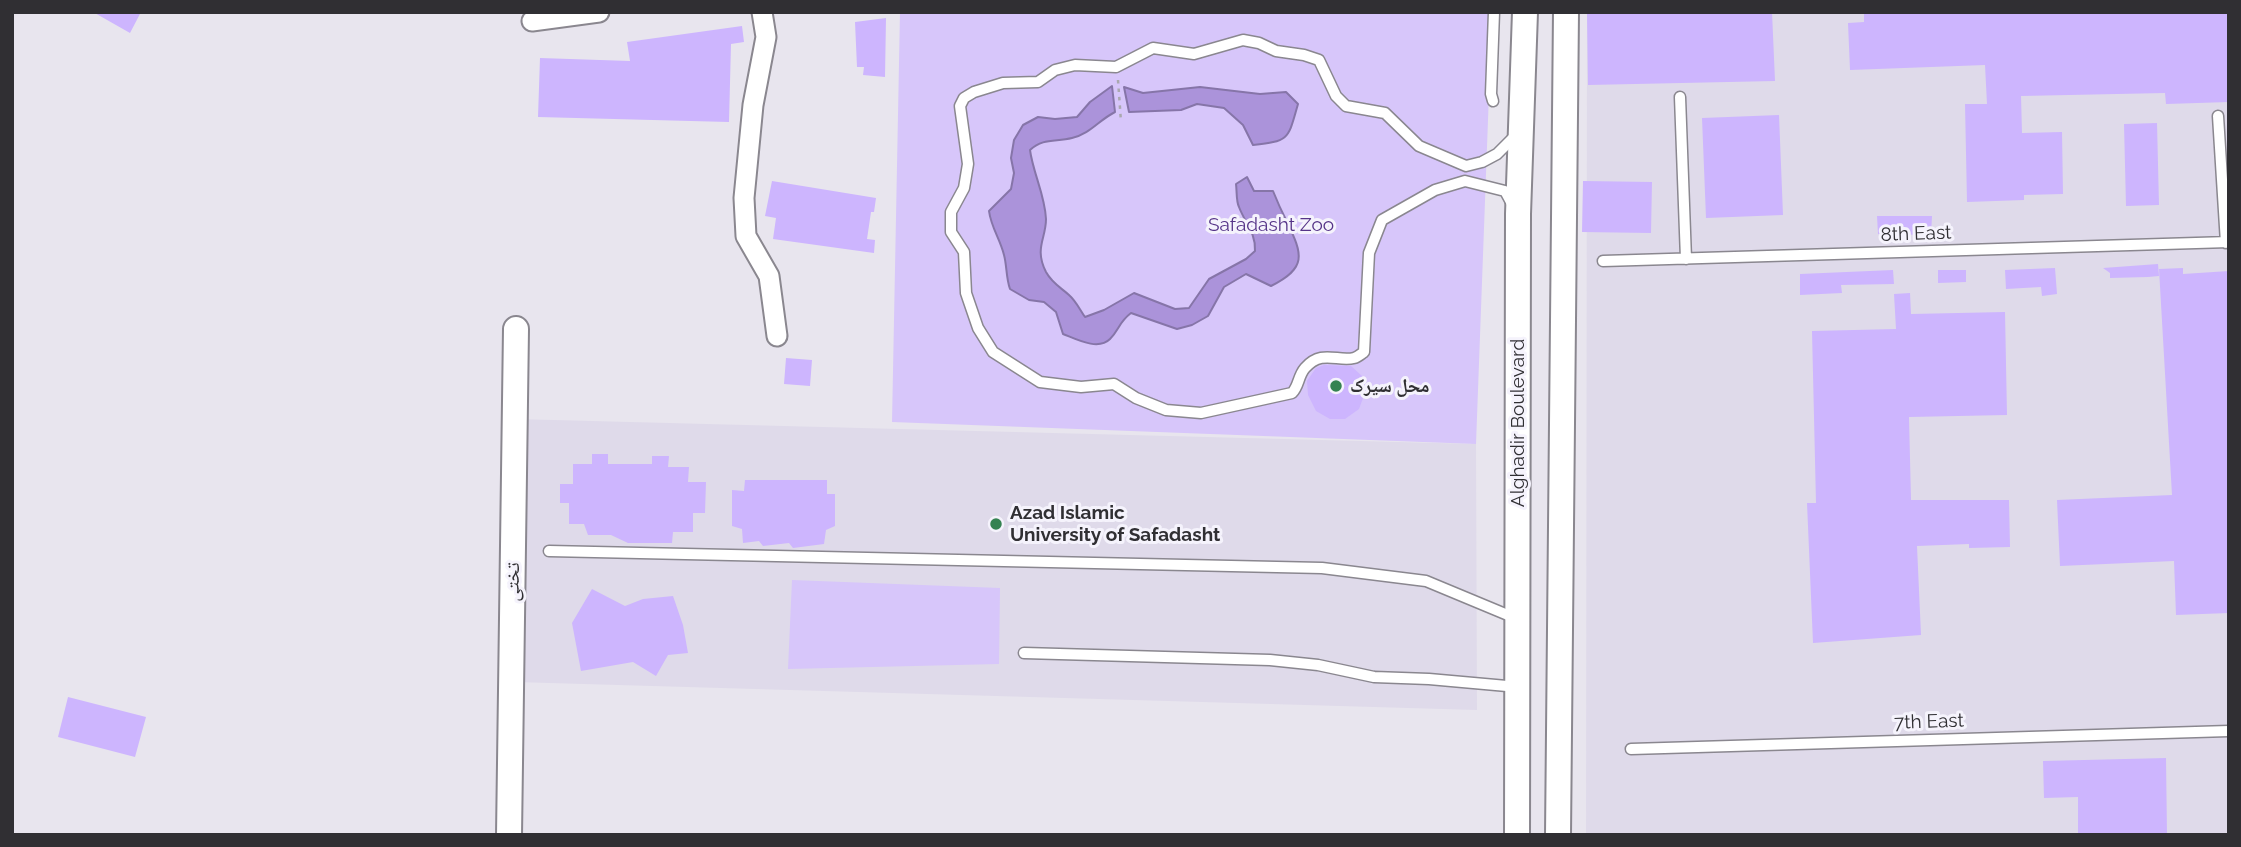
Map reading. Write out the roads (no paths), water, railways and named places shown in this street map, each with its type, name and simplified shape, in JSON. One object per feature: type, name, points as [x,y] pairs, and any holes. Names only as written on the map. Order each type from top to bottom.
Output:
[{"type":"street","points":[[532,21],[599,12]]},
{"type":"street","points":[[762,12],[766,37],[753,105],[744,198],[746,236],[769,276],[777,336]]},
{"type":"street","name":"Alghadir Boulevard","points":[[1517,835],[1518,214],[1525,12]]},
{"type":"street","points":[[1558,835],[1566,12]]},
{"type":"street","name":"تختی","points":[[509,835],[516,329]]},
{"type":"lane","points":[[1493,101],[1494,12]]},
{"type":"lane","points":[[1518,214],[1506,191],[1465,181],[1434,190],[1382,220],[1369,253],[1364,352],[1352,358],[1321,357],[1306,366],[1292,393],[1201,413],[1166,410],[1136,398],[1114,384],[1081,387],[1040,382],[993,352],[978,328],[967,293],[964,252],[951,232],[951,212],[964,188],[968,164],[960,106],[964,98],[1003,83],[1038,82],[1055,70],[1075,65],[1116,66],[1153,48],[1194,54],[1243,40],[1259,43],[1276,51],[1319,60],[1336,96],[1346,106],[1385,113],[1419,146],[1466,166],[1497,154],[1511,142],[1520,129]]},
{"type":"lane","points":[[1681,97],[1686,259]]},
{"type":"lane","points":[[2218,116],[2227,243]]},
{"type":"lane","name":"8th East","points":[[1603,261],[2227,243]]},
{"type":"lane","points":[[549,551],[1322,568],[1426,581],[1518,620]]},
{"type":"lane","points":[[1024,653],[1270,660],[1318,665],[1374,677],[1518,687]]},
{"type":"lane","name":"7th East","points":[[1631,749],[2229,731]]},
{"type":"place","name":"محل سیرک","points":[[1336,386]]},
{"type":"place","name":"Azad Islamic University of Safadasht","points":[[996,524]]},
{"type":"park label","name":"Safadasht Zoo","points":[[1271,225]]}]
